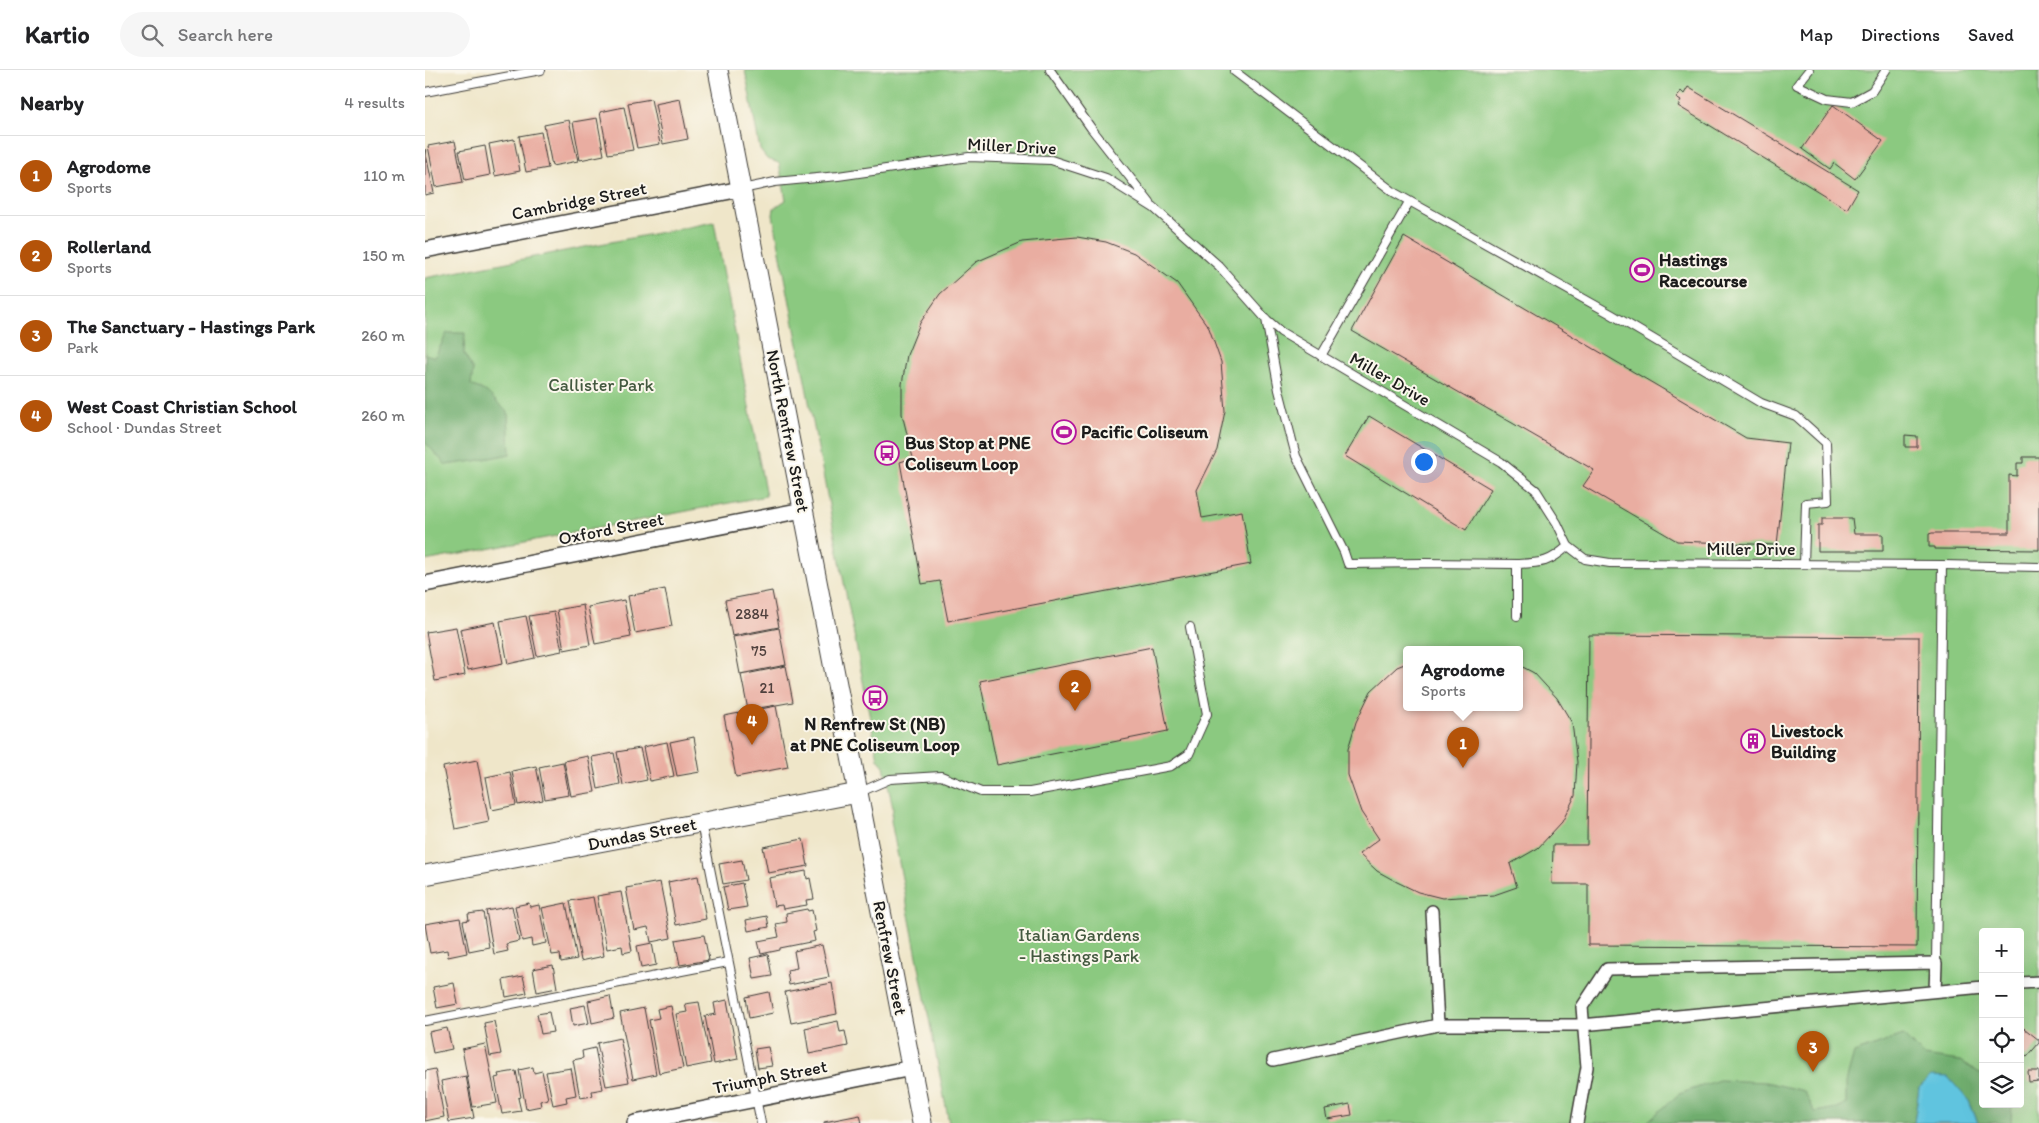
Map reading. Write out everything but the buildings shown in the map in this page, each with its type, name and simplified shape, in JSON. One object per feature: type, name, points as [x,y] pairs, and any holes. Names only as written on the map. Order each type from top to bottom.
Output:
[{"type":"street","name":"North Renfrew Street","points":[[718,70],[858,793]]},
{"type":"street","name":"Cambridge Street","points":[[425,250],[741,189]]},
{"type":"street","name":"Oxford Street","points":[[425,584],[803,510]]},
{"type":"street","name":"Dundas Street","points":[[425,876],[858,793]]},
{"type":"street","name":"Renfrew Street","points":[[858,793],[922,1123]]},
{"type":"street","points":[[1432,912],[1438,1025]]},
{"type":"street","points":[[1577,1123],[1587,1067],[1582,1026],[1582,1007],[1607,968],[1936,963],[1935,991]]},
{"type":"street","points":[[2024,983],[2039,982]]},
{"type":"street","points":[[1273,1060],[1438,1025],[1582,1026],[1979,987]]},
{"type":"street","name":"Triumph Street","points":[[635,1123],[912,1068]]},
{"type":"lane","points":[[425,92],[541,70]]},
{"type":"lane","points":[[1050,70],[1091,128],[1154,208]]},
{"type":"lane","points":[[1809,70],[1797,85],[1827,99],[1852,102],[1872,91],[1885,70]]},
{"type":"lane","points":[[1234,72],[1387,188],[1409,202],[1611,314],[1761,403],[1796,416],[1825,443],[1828,501],[1806,504],[1804,564]]},
{"type":"lane","name":"Miller Drive","points":[[741,189],[780,181],[838,176],[969,157],[1051,160],[1106,178],[1154,208],[1219,266],[1266,319],[1281,332],[1501,462],[1536,490],[1557,523],[1568,546],[1585,559],[1610,563],[2039,567]]},
{"type":"lane","points":[[1321,356],[1409,202]]},
{"type":"lane","points":[[1266,319],[1279,390],[1296,456],[1344,552],[1348,564],[1544,563],[1558,555],[1568,546]]},
{"type":"lane","points":[[1517,564],[1517,616]]},
{"type":"lane","points":[[1936,963],[1942,565]]},
{"type":"lane","points":[[858,793],[890,779],[941,776],[981,792],[1030,792],[1171,766],[1189,754],[1207,714],[1190,627]]},
{"type":"lane","points":[[701,823],[761,1123]]},
{"type":"lane","points":[[425,1021],[728,962]]},
{"type":"green space","name":"Italian Gardens - Hastings Park","points":[[745,70],[2039,70],[2039,1123],[949,1123],[891,821],[893,808],[884,766],[878,759],[773,215],[774,208],[786,200],[779,163],[767,159],[760,150]]},
{"type":"green space","name":"Callister Park","points":[[714,222],[766,496],[425,561],[425,278]]},
{"type":"green space","points":[[447,333],[465,333],[464,354],[473,370],[471,385],[487,392],[508,413],[510,454],[446,465],[425,442],[425,354],[435,357]]},
{"type":"green space","points":[[1903,1035],[1924,1056],[1960,1061],[1979,1073],[1979,1108],[2012,1108],[2011,1123],[1978,1123],[1969,1101],[1919,1088],[1914,1123],[1646,1123],[1679,1094],[1719,1080],[1766,1082],[1804,1091],[1815,1112],[1837,1108],[1846,1104],[1846,1082],[1854,1053]]},
{"type":"water","points":[[1931,1076],[1948,1077],[1969,1101],[1978,1123],[1914,1123],[1919,1088]]},
{"type":"place","name":"Hastings Racecourse","points":[[1642,270]]},
{"type":"place","name":"Pacific Coliseum","points":[[1064,432]]},
{"type":"place","name":"Bus Stop at PNE Coliseum Loop","points":[[887,453]]},
{"type":"place","name":"N Renfrew St (NB) at PNE Coliseum Loop","points":[[875,698]]},
{"type":"place","name":"Rollerland","points":[[1075,711]]},
{"type":"place","name":"Livestock Building","points":[[1753,741]]},
{"type":"place","name":"West Coast Christian School","points":[[752,745]]},
{"type":"place","name":"Agrodome","points":[[1463,768]]},
{"type":"place","name":"The Sanctuary - Hastings Park","points":[[1813,1072]]}]
